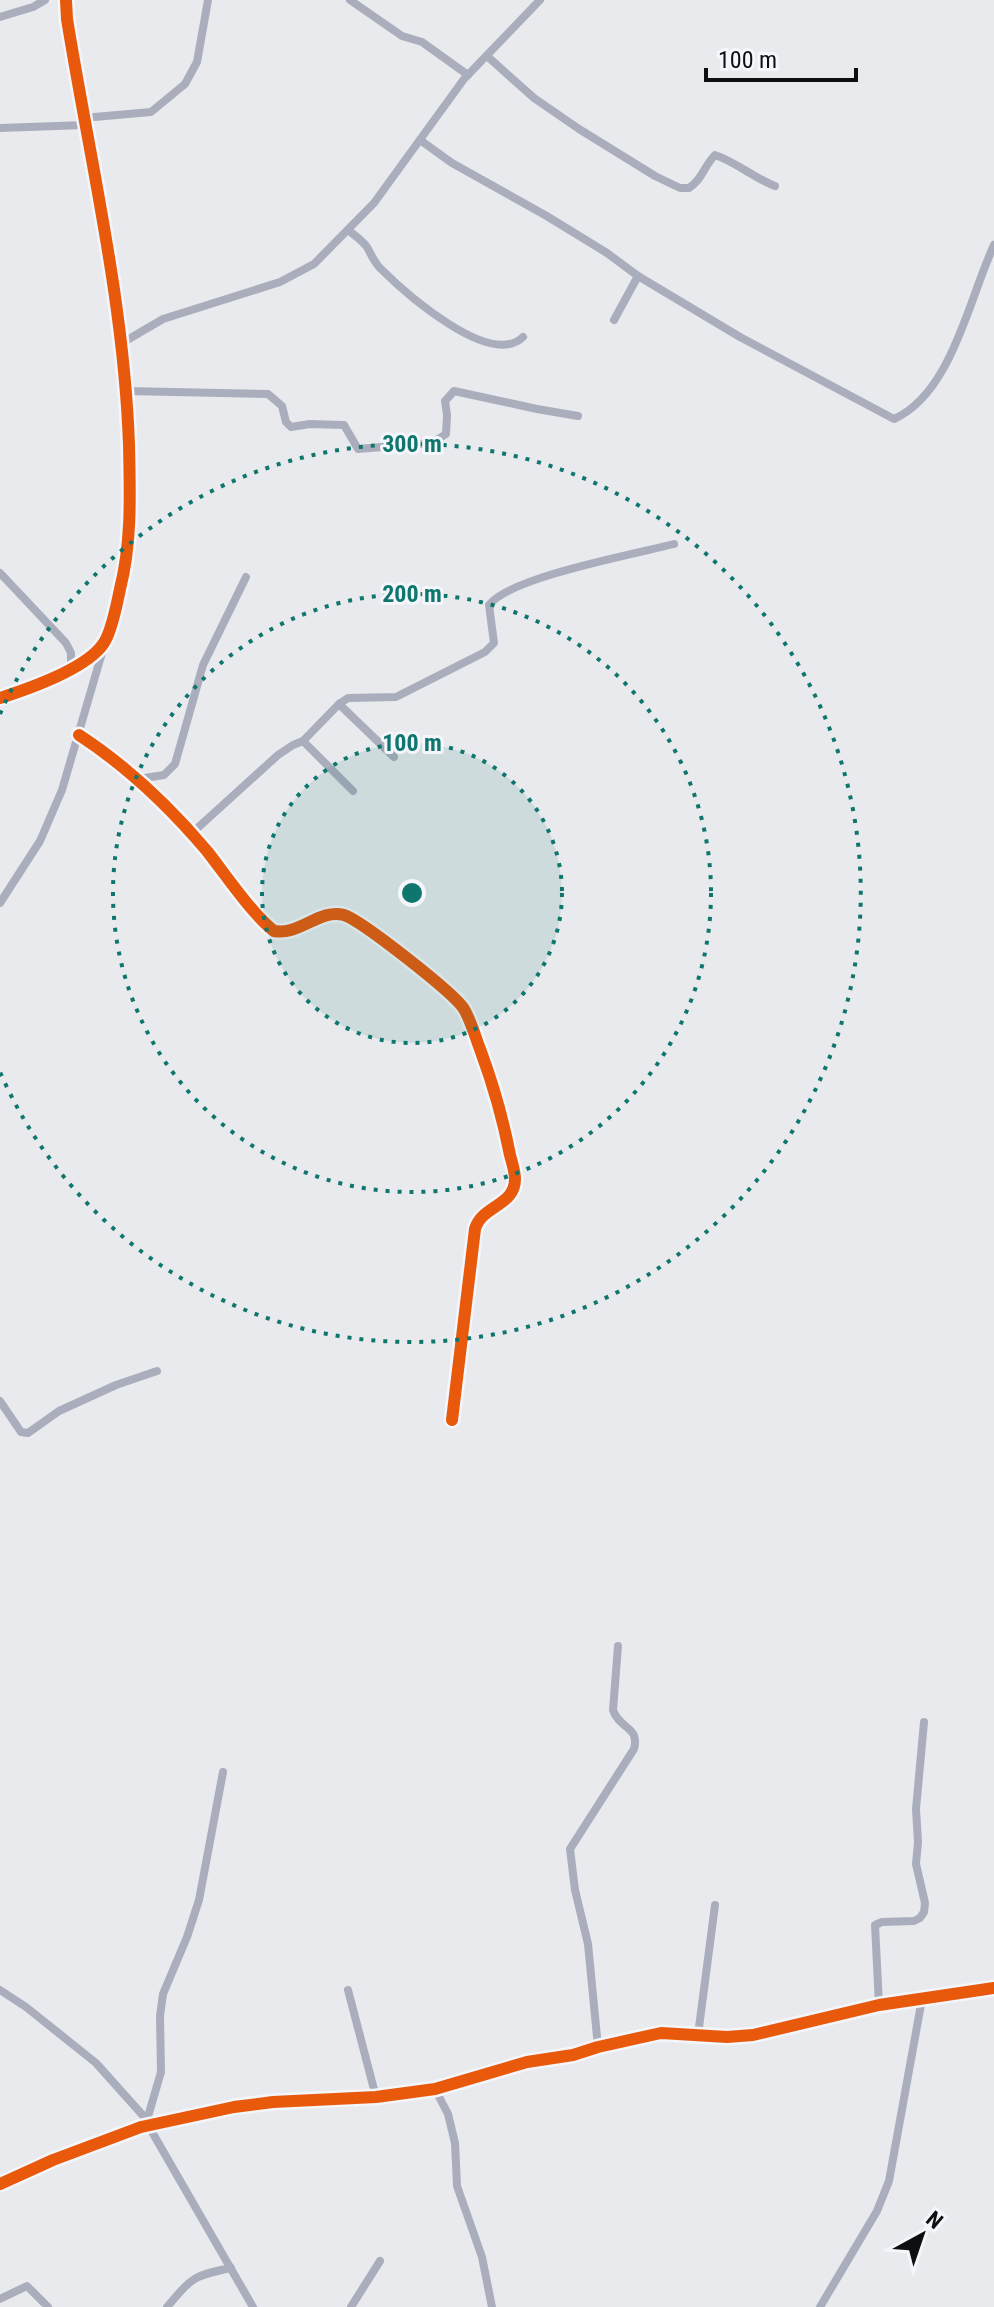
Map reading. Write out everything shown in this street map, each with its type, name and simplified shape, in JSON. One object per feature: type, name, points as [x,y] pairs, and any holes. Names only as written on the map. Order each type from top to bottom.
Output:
[{"type":"street","points":[[0,17],[45,0]]},
{"type":"street","points":[[0,903],[40,841],[62,790],[126,564],[130,519],[122,343],[66,0]]},
{"type":"street","points":[[0,128],[151,112],[185,84],[197,62],[208,0]]},
{"type":"street","points":[[350,0],[402,36],[422,42],[468,75]]},
{"type":"street","points":[[122,343],[163,319],[280,282],[314,264],[374,203],[445,102],[468,75],[540,0]]},
{"type":"street","points":[[487,56],[534,98],[571,124],[668,183],[689,188],[699,180],[715,155],[728,159],[754,177],[775,186]]},
{"type":"street","points":[[420,140],[462,169],[545,215],[740,337],[894,419],[905,414],[925,396],[948,360],[994,245]]},
{"type":"street","points":[[348,230],[365,244],[377,265],[396,283],[459,332],[502,347],[515,344],[523,337]]},
{"type":"street","points":[[614,320],[638,276]]},
{"type":"street","points":[[126,391],[268,394],[282,406],[286,422],[291,427],[344,425],[358,449],[432,443],[446,434],[445,401],[454,391],[578,416]]},
{"type":"street","points":[[192,833],[278,755],[303,741],[339,704],[352,697],[396,697],[485,652],[494,643],[489,605],[505,592],[550,575],[674,544]]},
{"type":"street","points":[[0,573],[66,643],[71,653],[71,668]]},
{"type":"street","points":[[138,779],[164,775],[175,764],[203,665],[246,577]]},
{"type":"street","points":[[0,698],[36,686],[71,668],[105,642]]},
{"type":"street","points":[[339,704],[394,757]]},
{"type":"street","points":[[79,735],[152,790],[274,931],[294,930],[327,916],[347,916],[386,942],[462,1006],[504,1122],[515,1179],[507,1199],[485,1212],[475,1229],[452,1420]]},
{"type":"street","points":[[303,741],[353,791]]},
{"type":"street","points":[[0,1401],[21,1432],[28,1433],[59,1411],[116,1385],[157,1371]]},
{"type":"street","points":[[598,2047],[588,1944],[575,1890],[570,1849],[636,1743],[633,1732],[615,1718],[613,1710],[618,1646]]},
{"type":"street","points":[[879,2005],[875,1925],[914,1921],[924,1912],[925,1903],[916,1864],[916,1809],[924,1722]]},
{"type":"street","points":[[145,2124],[161,2072],[160,2016],[163,1994],[199,1900],[223,1772]]},
{"type":"street","points":[[698,2035],[715,1905]]},
{"type":"street","points":[[0,2184],[145,2124],[273,2102],[376,2097],[435,2089],[527,2062],[573,2055],[661,2033],[727,2037],[753,2035],[879,2005],[994,1988]]},
{"type":"street","points":[[0,1990],[96,2063],[145,2124],[253,2307]]},
{"type":"street","points":[[348,1990],[376,2097]]},
{"type":"street","points":[[820,2307],[877,2211],[889,2181],[922,1999]]},
{"type":"street","points":[[435,2089],[448,2114],[455,2143],[457,2186],[482,2257],[492,2307]]},
{"type":"street","points":[[351,2307],[380,2261]]},
{"type":"street","points":[[167,2307],[199,2275],[231,2268]]},
{"type":"street","points":[[0,2299],[27,2286],[48,2307]]},
{"type":"cycle path","points":[[0,698],[73,669],[105,641],[124,571],[128,535],[129,445],[120,338],[66,0]]},
{"type":"cycle path","points":[[79,735],[131,774],[178,818],[257,915],[274,931],[292,930],[326,915],[344,915],[407,958],[464,1009],[493,1088],[515,1179],[510,1195],[484,1215],[475,1229],[452,1420]]},
{"type":"cycle path","points":[[0,2184],[141,2127],[234,2107],[376,2097],[435,2089],[527,2062],[573,2055],[661,2033],[727,2037],[753,2035],[879,2005],[994,1988]]}]
